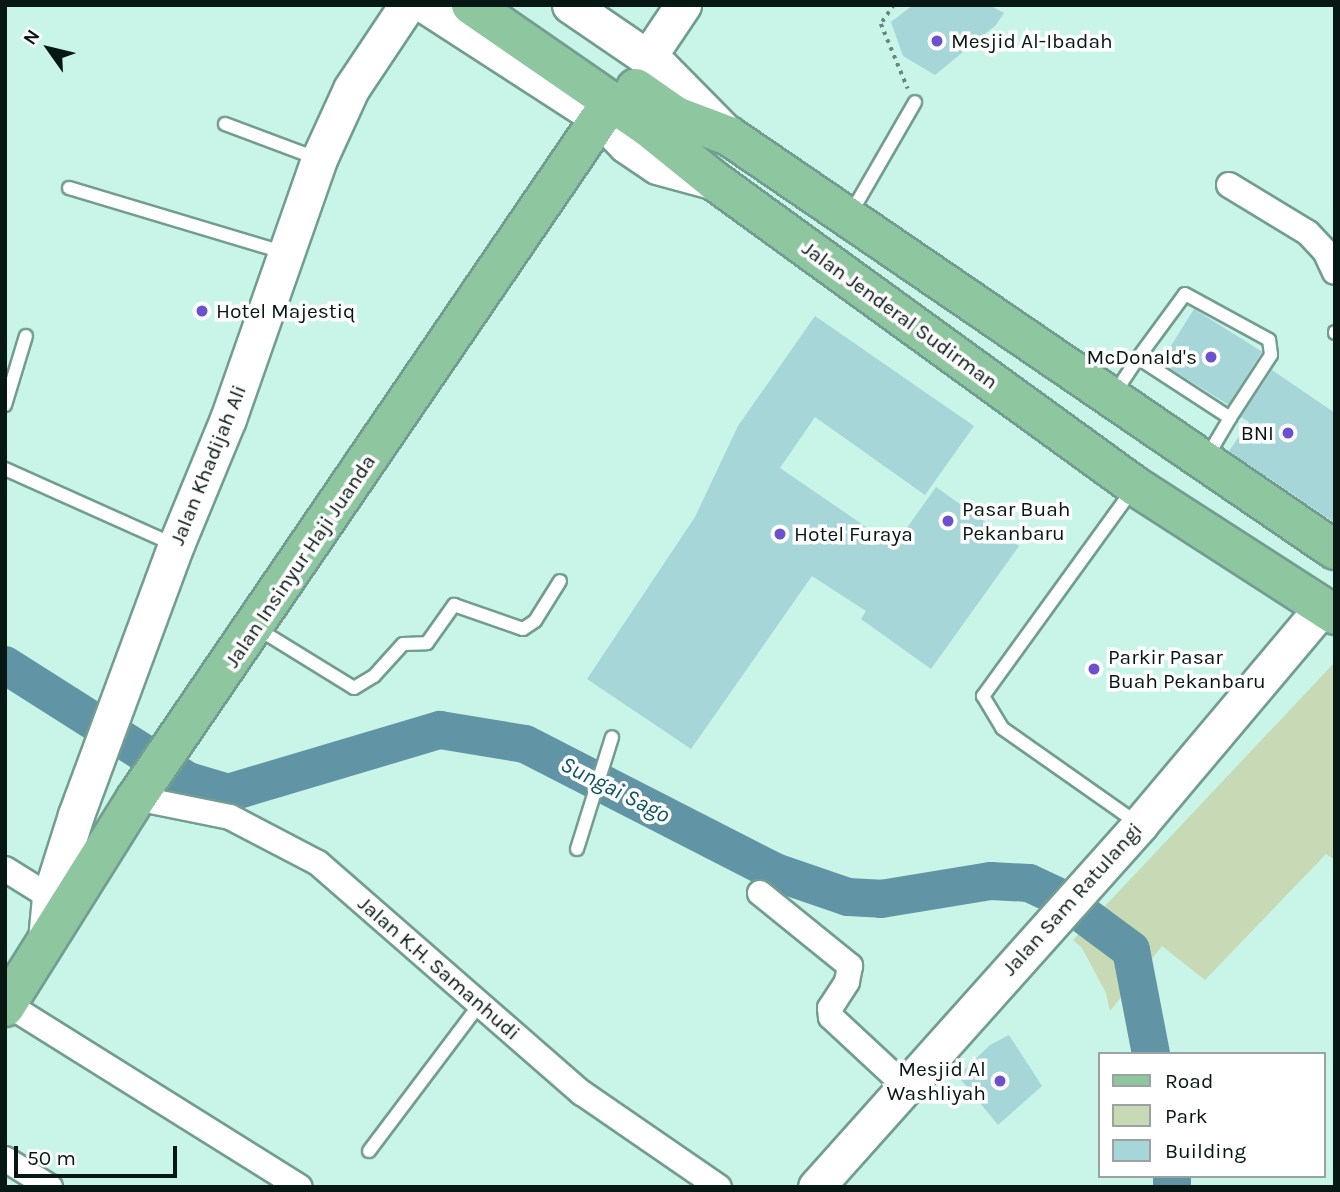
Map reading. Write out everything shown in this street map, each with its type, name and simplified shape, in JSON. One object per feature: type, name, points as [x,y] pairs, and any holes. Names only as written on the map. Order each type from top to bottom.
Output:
[{"type":"main road","name":"Jalan Jenderal Sudirman","points":[[471,5],[662,121],[729,136],[1110,400],[1335,550]]},
{"type":"main road","name":"Jalan Jenderal Sudirman","points":[[516,5],[662,121],[716,182],[1135,486],[1329,611]]},
{"type":"main road","name":"Jalan Insinyur Haji Juanda","points":[[6,1005],[153,773],[600,118]]},
{"type":"street","name":"Jalan Khadijah Ali","points":[[46,940],[50,897],[176,545],[228,419],[319,159],[351,89],[407,5]]},
{"type":"street","points":[[425,5],[600,118],[626,145],[657,166],[716,182]]},
{"type":"street","points":[[570,5],[648,57],[691,95],[729,136]]},
{"type":"street","points":[[648,57],[683,5]]},
{"type":"street","points":[[1229,185],[1308,233],[1325,251],[1335,272]]},
{"type":"street","name":"Jalan Sam Ratulangi","points":[[816,1187],[903,1084],[1071,902],[1329,611]]},
{"type":"street","name":"Jalan K.H. Samanhudi","points":[[153,773],[230,817],[289,845],[340,881],[582,1093],[719,1187]]},
{"type":"street","points":[[5,869],[50,897]]},
{"type":"street","points":[[760,893],[850,966],[847,982],[830,1008],[831,1017],[903,1084]]},
{"type":"street","points":[[6,1005],[300,1187]]},
{"type":"street","points":[[5,1159],[50,1187]]},
{"type":"lane","points":[[847,219],[915,102]]},
{"type":"lane","points":[[226,124],[319,159]]},
{"type":"lane","points":[[69,188],[286,253]]},
{"type":"lane","points":[[1110,400],[1185,294],[1269,340],[1271,355],[1203,463]]},
{"type":"lane","points":[[5,405],[26,336]]},
{"type":"lane","points":[[1138,358],[1230,418]]},
{"type":"lane","points":[[5,469],[176,545]]},
{"type":"lane","points":[[1135,486],[983,696],[1002,728],[1140,824]]},
{"type":"lane","points":[[255,627],[354,688],[374,676],[403,644],[427,643],[454,605],[523,629],[534,621],[560,581]]},
{"type":"lane","points":[[577,849],[587,805],[612,737]]},
{"type":"lane","points":[[369,1151],[479,1005]]},
{"type":"path","points":[[894,5],[881,24],[915,102]]},
{"type":"green space","points":[[1335,662],[1335,860],[1326,854],[1205,980],[1162,946],[1110,1011],[1106,993],[1082,948],[1073,940]]},
{"type":"building","name":"Mesjid Al-Ibadah","points":[[913,5],[989,5],[1004,13],[996,25],[935,75],[903,56],[891,22]]},
{"type":"building","name":"McDonald's","points":[[1194,309],[1262,351],[1228,405],[1161,362]]},
{"type":"building","name":"Hotel Furaya","points":[[815,316],[974,426],[925,495],[815,417],[780,468],[894,546],[936,487],[1019,546],[931,669],[861,619],[866,611],[812,576],[691,749],[587,679],[695,517],[738,426]]},
{"type":"building","name":"BNI","points":[[1272,370],[1335,413],[1335,523],[1229,451],[1249,422],[1241,417]]},
{"type":"building","name":"Mesjid Al Washliyah","points":[[1009,1035],[1042,1086],[998,1125],[958,1076],[990,1045]]},
{"type":"waterway","name":"Sungai Sago","points":[[5,665],[188,781],[228,793],[440,730],[525,744],[775,872],[848,897],[881,899],[991,881],[1029,883],[1061,898],[1131,950],[1151,1052]]},
{"type":"waterway","name":"Sungai Sago","points":[[1172,1178],[1172,1187]]},
{"type":"place","name":"Mesjid Al-Ibadah","points":[[937,41]]},
{"type":"place","name":"Hotel Majestiq","points":[[202,311]]},
{"type":"place","name":"McDonald's","points":[[1211,357]]},
{"type":"place","name":"BNI","points":[[1288,433]]},
{"type":"place","name":"Pasar Buah Pekanbaru","points":[[948,521]]},
{"type":"place","name":"Hotel Furaya","points":[[780,534]]},
{"type":"place","name":"Parkir Pasar Buah Pekanbaru","points":[[1094,669]]},
{"type":"place","name":"Mesjid Al Washliyah","points":[[1000,1081]]}]
